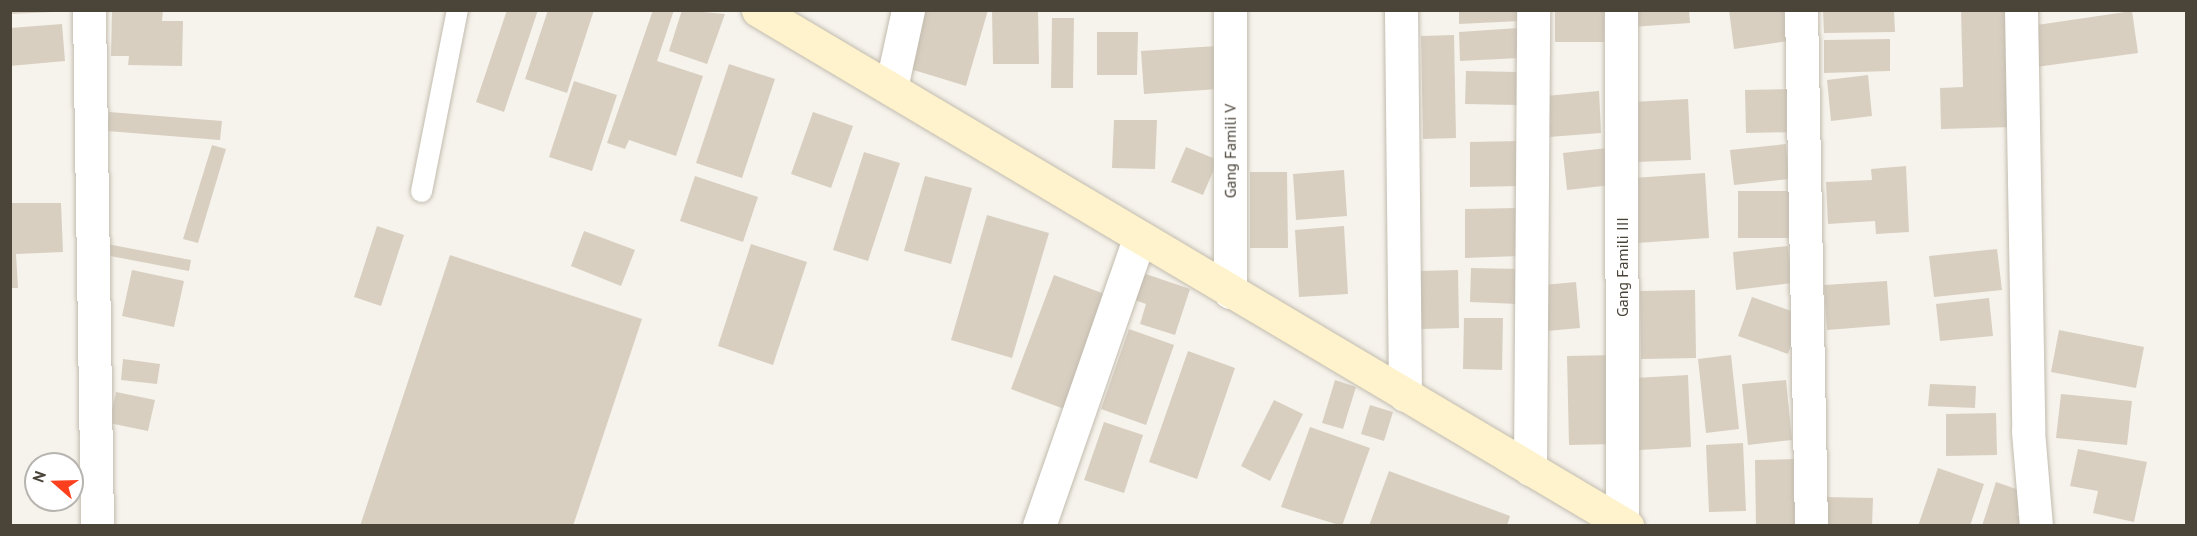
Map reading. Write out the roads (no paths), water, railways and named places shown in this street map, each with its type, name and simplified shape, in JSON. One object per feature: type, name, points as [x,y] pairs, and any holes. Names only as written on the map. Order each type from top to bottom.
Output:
[{"type":"main road","points":[[758,10],[1139,239],[1624,524]]},
{"type":"street","points":[[89,10],[97,525]]},
{"type":"street","points":[[891,88],[908,10]]},
{"type":"street","name":"Gang Famili V","points":[[1230,10],[1230,292]]},
{"type":"street","points":[[1401,10],[1405,395]]},
{"type":"street","points":[[1530,469],[1533,10]]},
{"type":"street","name":"Gang Famili III","points":[[1621,10],[1624,524]]},
{"type":"street","points":[[1801,10],[1811,525]]},
{"type":"street","points":[[2021,10],[2028,431],[2036,525]]},
{"type":"street","points":[[1039,525],[1139,239]]},
{"type":"lane","points":[[421,191],[457,10]]}]
